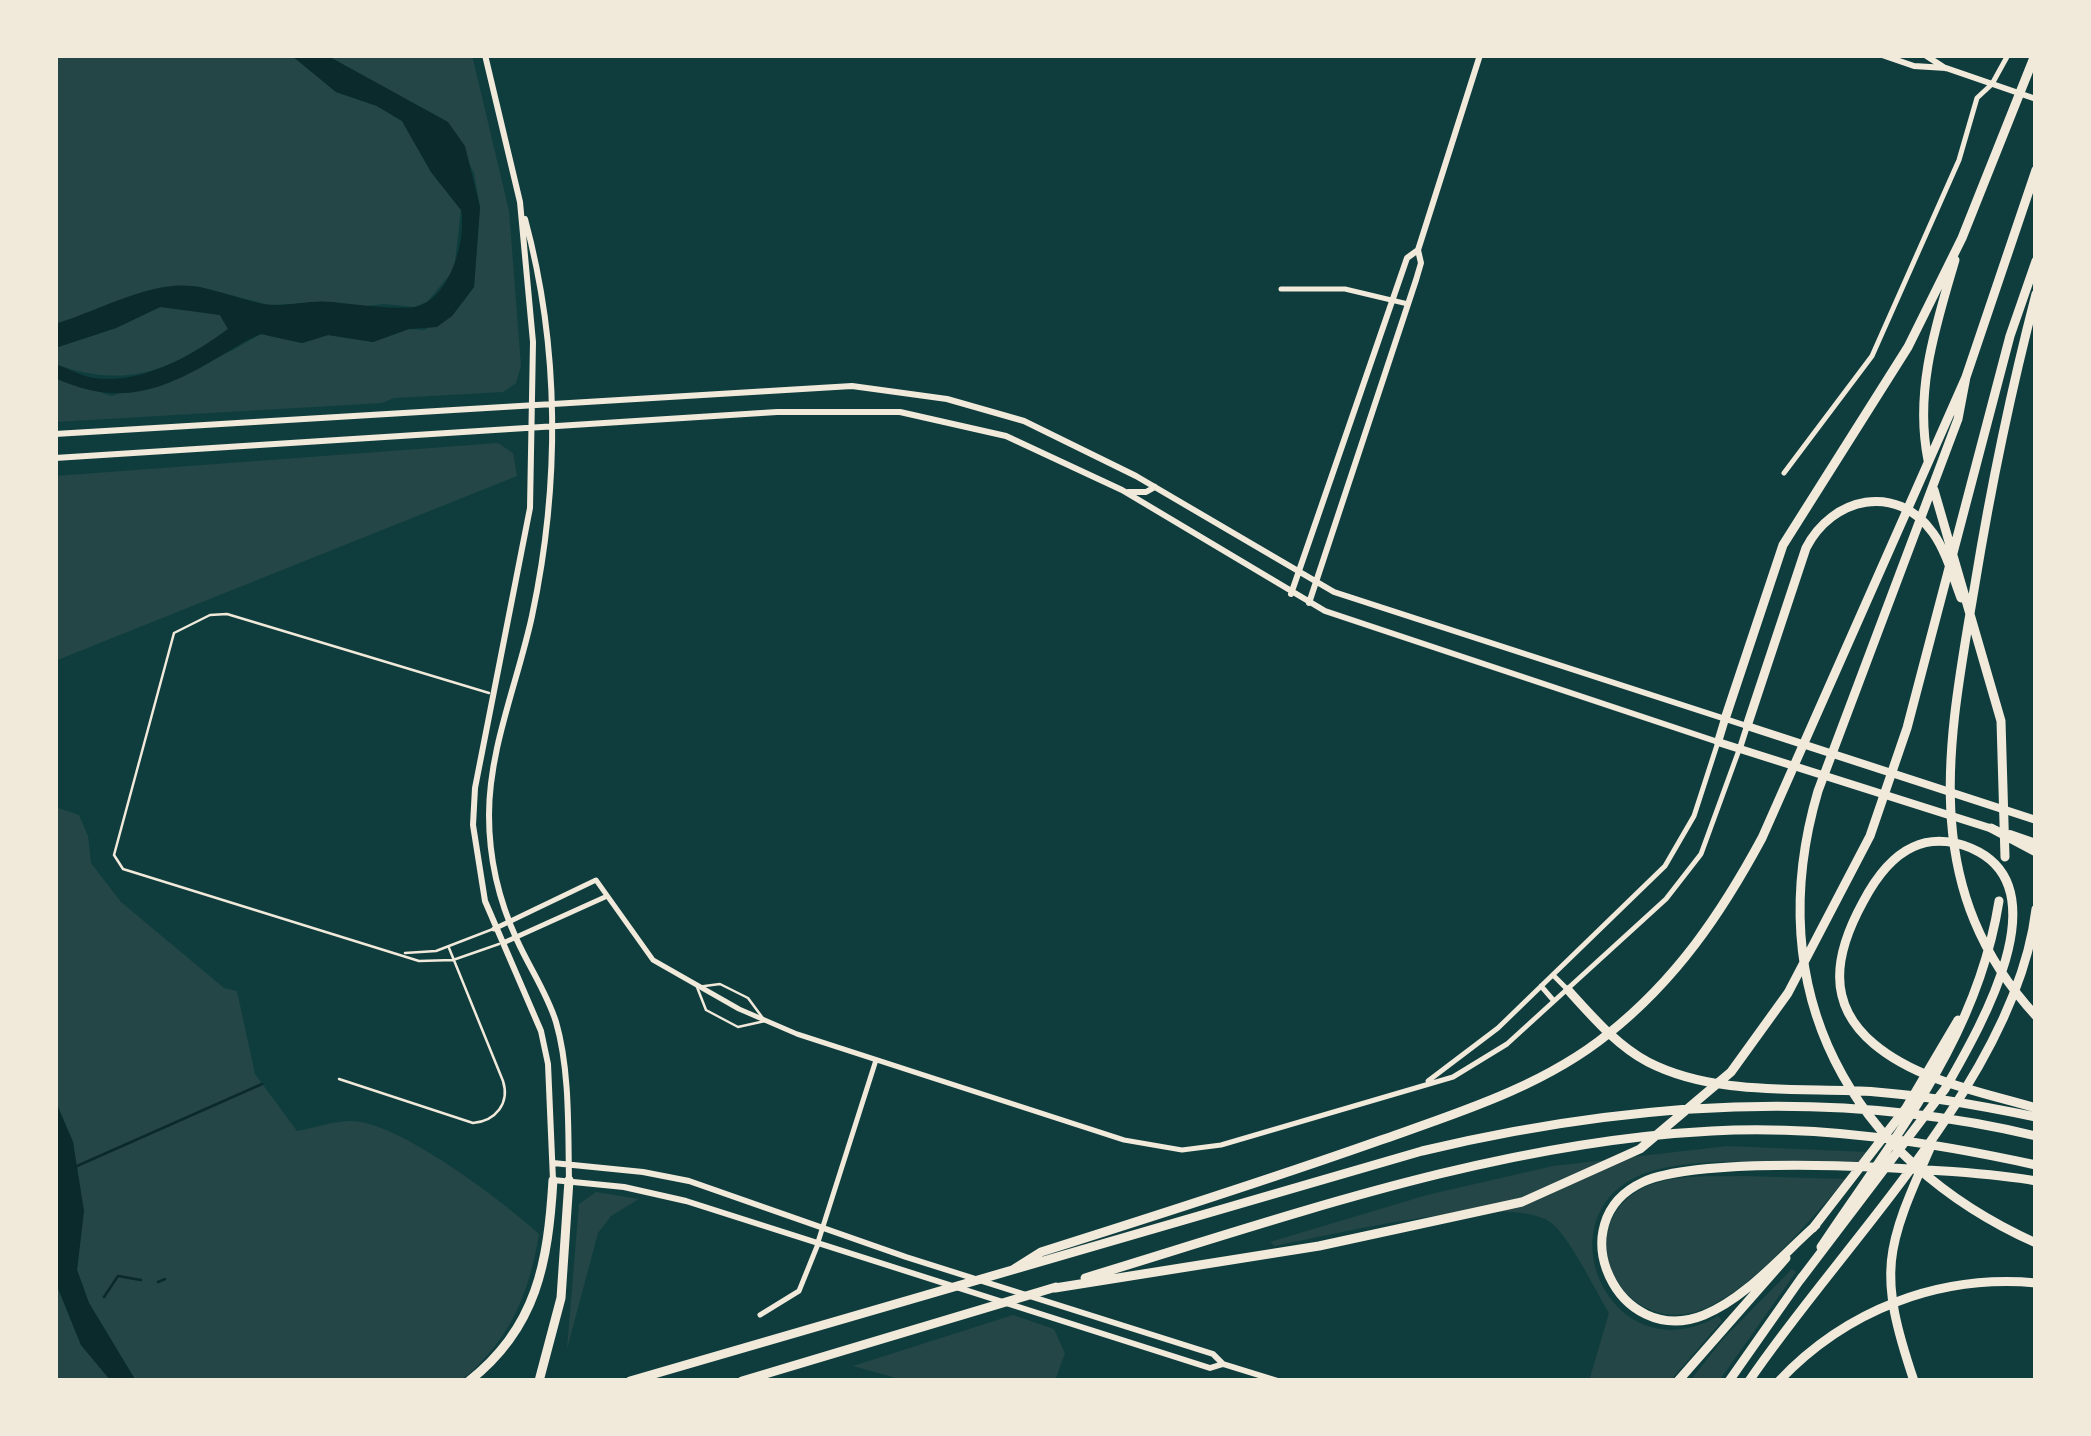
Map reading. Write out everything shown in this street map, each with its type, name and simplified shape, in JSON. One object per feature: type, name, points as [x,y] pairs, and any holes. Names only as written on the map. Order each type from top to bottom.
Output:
[{"type":"highway","points":[[1725,719],[1783,544],[1908,347],[1962,238],[2035,55]]},
{"type":"highway","points":[[2036,170],[1915,536],[1818,791],[1803,854],[1798,914],[1808,988],[1832,1057],[1867,1116],[1916,1168],[1981,1215],[2036,1243]]},
{"type":"highway","points":[[1962,238],[1930,356],[1922,416],[1936,500],[1983,650],[2005,748],[2005,857]]},
{"type":"highway","points":[[1055,1288],[1319,1246],[1522,1202],[1575,1182],[1653,1139],[1709,1094],[1746,1053],[1818,943],[1870,836],[1940,614],[2010,336],[2036,261]]},
{"type":"highway","points":[[2036,294],[1984,532],[1948,753],[1950,821],[1964,886],[1980,932],[2006,979],[2036,1016]]},
{"type":"highway","points":[[1004,1276],[1041,1252],[1455,1114],[1577,1054],[1632,1012],[1688,958],[1723,911],[1828,698],[1952,417]]},
{"type":"highway","points":[[1747,726],[1806,548],[1822,522],[1848,505],[1870,500],[1896,504],[1926,525],[1936,536],[1983,650]]},
{"type":"highway","points":[[1991,828],[2036,852]]},
{"type":"highway","points":[[1800,1280],[1944,1089],[1974,1033],[2005,957],[2015,915],[2007,881],[1992,861],[1950,842],[1918,844],[1894,860],[1865,897],[1838,961],[1840,995],[1850,1018],[1884,1052],[1916,1070],[1998,1097],[2036,1108]]},
{"type":"highway","points":[[1729,1381],[1918,1108],[1950,1054],[1998,900]]},
{"type":"highway","points":[[1914,1381],[1891,1308],[1888,1262],[1893,1232],[1938,1130],[2010,1000],[2036,909]]},
{"type":"highway","points":[[1568,990],[1622,1046],[1650,1063],[1689,1077],[1740,1086],[1878,1092],[2036,1117]]},
{"type":"highway","points":[[1678,1381],[1816,1225],[1919,1089],[1969,1000]]},
{"type":"highway","points":[[630,1381],[1004,1276],[1296,1186],[1508,1130],[1714,1107],[1879,1110],[1984,1124],[2036,1136]]},
{"type":"highway","points":[[742,1381],[1296,1214],[1559,1148],[1713,1130],[1856,1135],[1968,1150],[2036,1165]]},
{"type":"highway","points":[[1749,1381],[1938,1130]]},
{"type":"highway","points":[[1816,1225],[1739,1292],[1703,1316],[1655,1318],[1627,1303],[1608,1280],[1601,1251],[1606,1220],[1622,1196],[1643,1182],[1690,1171],[1794,1167],[1978,1174],[2036,1181]]},
{"type":"highway","points":[[469,1381],[512,1340],[532,1307],[549,1247],[554,1180]]},
{"type":"highway","points":[[540,1381],[561,1298],[569,1180]]},
{"type":"highway","points":[[1779,1381],[1821,1342],[1868,1314],[1919,1294],[1970,1283],[2036,1283]]},
{"type":"main road","points":[[485,55],[542,283],[553,404],[540,565],[492,778],[489,811],[494,875],[516,938],[556,1022],[569,1180]]},
{"type":"main road","points":[[1309,603],[1422,263],[1418,250],[1480,55]]},
{"type":"main road","points":[[1882,55],[1914,66],[1946,68]]},
{"type":"main road","points":[[1925,55],[1946,68],[2036,99]]},
{"type":"main road","points":[[520,202],[533,342],[530,508],[475,788],[473,825],[485,901],[494,929],[541,1031],[548,1064],[554,1180],[658,1193],[1210,1368],[1223,1364]]},
{"type":"main road","points":[[1291,594],[1407,258],[1418,250]]},
{"type":"main road","points":[[55,434],[852,386],[913,393],[1024,421],[1155,487],[1298,574],[1388,613],[2036,820]]},
{"type":"main road","points":[[55,458],[552,424],[777,412],[900,412],[1006,436],[1122,490],[1309,603],[1718,742],[2036,843]]},
{"type":"main road","points":[[1122,490],[1134,493],[1155,487]]},
{"type":"main road","points":[[1718,742],[1725,719]]},
{"type":"main road","points":[[1740,748],[1747,726]]},
{"type":"main road","points":[[553,1163],[678,1178],[906,1257],[1214,1354],[1223,1364],[1278,1381]]},
{"type":"street","points":[[1784,472],[1872,356],[1959,160],[1977,98],[1992,84],[2008,55]]},
{"type":"street","points":[[1281,290],[1345,288],[1408,304]]},
{"type":"street","points":[[1426,1082],[1498,1028],[1665,866],[1694,816],[1718,742]]},
{"type":"street","points":[[494,929],[596,880],[653,960],[765,1021],[1098,1132],[1182,1150],[1244,1140],[1476,1066],[1568,990],[1666,899],[1700,854],[1740,748]]},
{"type":"street","points":[[500,944],[605,897]]},
{"type":"street","points":[[1553,975],[1568,990]]},
{"type":"street","points":[[1541,986],[1554,1001]]},
{"type":"street","points":[[760,1315],[799,1290],[876,1060]]},
{"type":"lane","points":[[494,695],[226,614],[210,614],[174,632],[124,817],[116,864],[419,960],[453,960],[500,944]]},
{"type":"lane","points":[[404,954],[449,948],[494,929]]},
{"type":"lane","points":[[339,1079],[473,1122],[495,1115],[506,1088],[449,948]]},
{"type":"lane","points":[[720,984],[737,992],[748,998],[765,1021],[738,1026],[724,1020],[706,1010],[697,987],[720,984]]},
{"type":"shaded area","points":[[55,55],[291,55],[336,92],[377,106],[402,121],[431,172],[461,210],[454,270],[427,302],[414,307],[384,304],[350,308],[333,302],[269,305],[196,286],[55,324]]},
{"type":"shaded area","points":[[291,55],[326,55],[448,122],[465,146],[480,207],[474,287],[452,316],[437,327],[409,329],[373,342],[328,335],[302,343],[261,334],[192,372],[135,392],[97,391],[55,378],[55,364],[93,378],[147,373],[182,358],[228,329],[220,315],[160,307],[116,328],[55,348],[55,324],[159,288],[196,287],[271,305],[323,301],[397,308],[427,302],[447,281],[458,252],[461,210],[431,172],[402,121],[377,106],[336,92]]},
{"type":"shaded area","points":[[326,55],[472,55],[509,211],[521,366],[516,383],[503,392],[394,398],[382,403],[55,422],[55,378],[112,396],[231,351],[261,334],[302,343],[328,335],[373,342],[409,329],[424,330],[452,316],[474,287],[480,207],[474,173],[447,122]]},
{"type":"shaded area","points":[[175,305],[220,315],[228,329],[186,356],[146,372],[103,375],[55,364],[55,348],[116,328],[160,307]]},
{"type":"shaded area","points":[[498,443],[513,453],[517,476],[55,661],[55,476]]},
{"type":"shaded area","points":[[55,807],[79,815],[88,836],[91,863],[121,902],[224,988],[237,991],[255,1074],[297,1131],[351,1121],[395,1134],[477,1184],[539,1234],[530,1276],[515,1314],[494,1348],[463,1379],[136,1381],[89,1303],[77,1270],[83,1212],[73,1142],[55,1100]]},
{"type":"shaded area","points":[[55,1100],[73,1142],[84,1211],[77,1270],[89,1303],[136,1381],[111,1381],[81,1345],[55,1281]]},
{"type":"shaded area","points":[[1728,1146],[1867,1152],[1856,1166],[1742,1162],[1682,1165],[1634,1178],[1607,1200],[1594,1228],[1593,1258],[1603,1287],[1622,1311],[1649,1326],[1681,1329],[1718,1316],[1722,1321],[1670,1381],[1589,1381],[1609,1313],[1557,1229],[1550,1222],[1528,1214],[1458,1214],[1275,1246],[1270,1242],[1427,1195],[1553,1166]]},
{"type":"shaded area","points":[[1743,1176],[1846,1179],[1800,1232],[1725,1298],[1706,1308],[1676,1315],[1650,1310],[1629,1296],[1614,1275],[1607,1251],[1609,1227],[1621,1205],[1645,1187],[1669,1180]]},
{"type":"shaded area","points":[[596,1192],[639,1199],[611,1216],[598,1233],[567,1349],[579,1204]]},
{"type":"shaded area","points":[[1792,1269],[1796,1272],[1719,1381],[1690,1381],[1722,1340]]},
{"type":"shaded area","points":[[55,1281],[81,1345],[111,1381],[55,1381]]},
{"type":"shaded area","points":[[1013,1315],[1054,1329],[1065,1353],[1055,1381],[907,1381],[853,1366]]},
{"type":"waterway","points":[[77,1166],[262,1084]]},
{"type":"waterway","points":[[104,1297],[118,1276],[141,1280]]},
{"type":"waterway","points":[[158,1282],[165,1279]]}]
